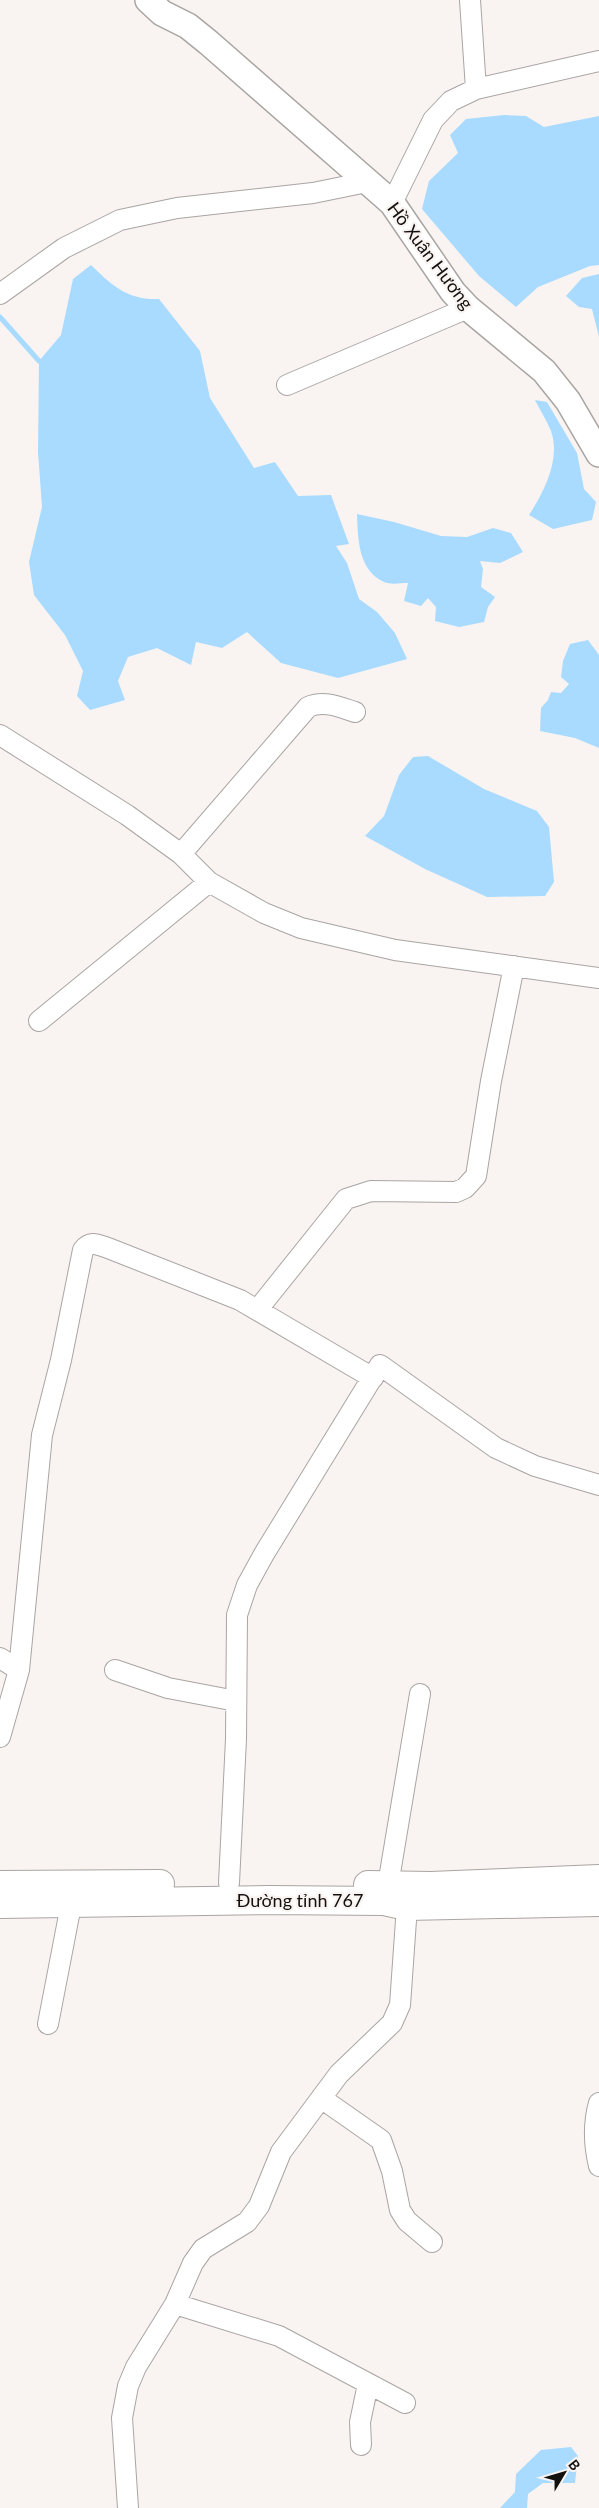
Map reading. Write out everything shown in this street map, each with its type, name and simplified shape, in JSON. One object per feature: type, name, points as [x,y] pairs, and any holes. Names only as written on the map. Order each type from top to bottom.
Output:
[{"type":"main road","name":"Đường tỉnh 767","points":[[0,1904],[71,1905],[279,1900],[384,1901],[407,1906],[453,1895],[599,1879]]},
{"type":"main road","name":"Đường tỉnh 767","points":[[0,1885],[388,1885],[453,1895],[599,1902]]},
{"type":"street","name":"Hồ Xuân Hương","points":[[148,0],[162,12],[188,26],[209,43],[392,203],[453,292],[468,308],[544,371],[568,401],[599,454]]},
{"type":"street","points":[[470,0],[476,89]]},
{"type":"street","points":[[392,203],[434,120],[451,101],[476,89],[599,61]]},
{"type":"street","points":[[0,294],[64,248],[120,220],[177,208],[313,193],[367,182]]},
{"type":"street","points":[[287,385],[468,308]]},
{"type":"street","points":[[181,854],[308,707],[317,703],[329,704],[355,712]]},
{"type":"street","points":[[0,735],[127,815],[181,854],[209,882],[264,913],[301,928],[395,950],[599,978]]},
{"type":"street","points":[[39,1021],[209,882]]},
{"type":"street","points":[[258,1309],[346,1199],[371,1192],[456,1192],[465,1188],[476,1176],[491,1081],[514,966]]},
{"type":"street","points":[[0,1738],[19,1670],[42,1436],[61,1360],[84,1250],[88,1244],[94,1243],[240,1300],[373,1378]]},
{"type":"street","points":[[229,1884],[236,1701],[237,1615],[247,1586],[380,1365],[496,1448],[534,1466],[599,1485]]},
{"type":"street","points":[[0,1658],[19,1670]]},
{"type":"street","points":[[115,1670],[168,1688],[236,1701]]},
{"type":"street","points":[[388,1885],[420,1694]]},
{"type":"street","points":[[48,2024],[71,1905]]},
{"type":"street","points":[[128,2508],[122,2418],[128,2386],[136,2367],[175,2304],[193,2263],[203,2249],[247,2222],[259,2206],[281,2152],[339,2074],[392,2023],[397,2015],[400,2005],[407,1906]]},
{"type":"street","points":[[321,2098],[381,2140],[392,2171],[400,2210],[407,2222],[432,2242]]},
{"type":"street","points":[[599,2103],[596,2114],[595,2147],[599,2166]]},
{"type":"street","points":[[175,2304],[279,2336],[405,2403]]},
{"type":"street","points":[[360,2445],[360,2422],[368,2384]]},
{"type":"water","points":[[504,115],[526,116],[544,127],[599,116],[599,265],[590,266],[538,287],[516,307],[479,276],[422,209],[429,181],[458,153],[450,135],[466,119]]},
{"type":"water","points":[[91,265],[106,279],[129,294],[148,299],[159,299],[200,351],[210,398],[254,468],[275,462],[298,496],[331,495],[349,544],[336,546],[347,563],[359,599],[377,612],[395,633],[407,659],[338,678],[281,663],[247,632],[222,648],[196,642],[191,665],[157,648],[128,657],[118,681],[125,700],[90,710],[77,696],[83,671],[65,635],[34,595],[29,562],[42,507],[38,452],[39,361],[61,335],[73,279]]},
{"type":"water","points":[[599,274],[599,337],[592,309],[579,307],[566,296],[582,278]]},
{"type":"water","points":[[535,400],[547,402],[577,453],[584,489],[596,502],[592,520],[553,529],[529,515],[545,486],[554,453],[551,431]]},
{"type":"water","points":[[357,514],[394,522],[441,536],[467,537],[493,528],[511,533],[523,552],[500,563],[480,561],[483,569],[481,587],[495,597],[488,607],[484,622],[459,627],[435,621],[436,607],[428,598],[421,606],[404,601],[408,583],[386,583],[375,577],[364,562],[361,553]]},
{"type":"water","points":[[588,640],[599,655],[599,748],[575,738],[540,731],[541,708],[548,700],[551,692],[561,693],[569,684],[561,677],[563,661],[570,644]]},
{"type":"water","points":[[428,756],[484,789],[537,811],[549,827],[554,882],[545,896],[487,897],[425,869],[365,836],[384,816],[399,775],[413,757]]},
{"type":"water","points":[[571,2447],[578,2456],[575,2483],[543,2483],[528,2494],[527,2508],[500,2508],[515,2492],[516,2474],[541,2450]]},
{"type":"waterway","points":[[0,317],[39,361]]}]
